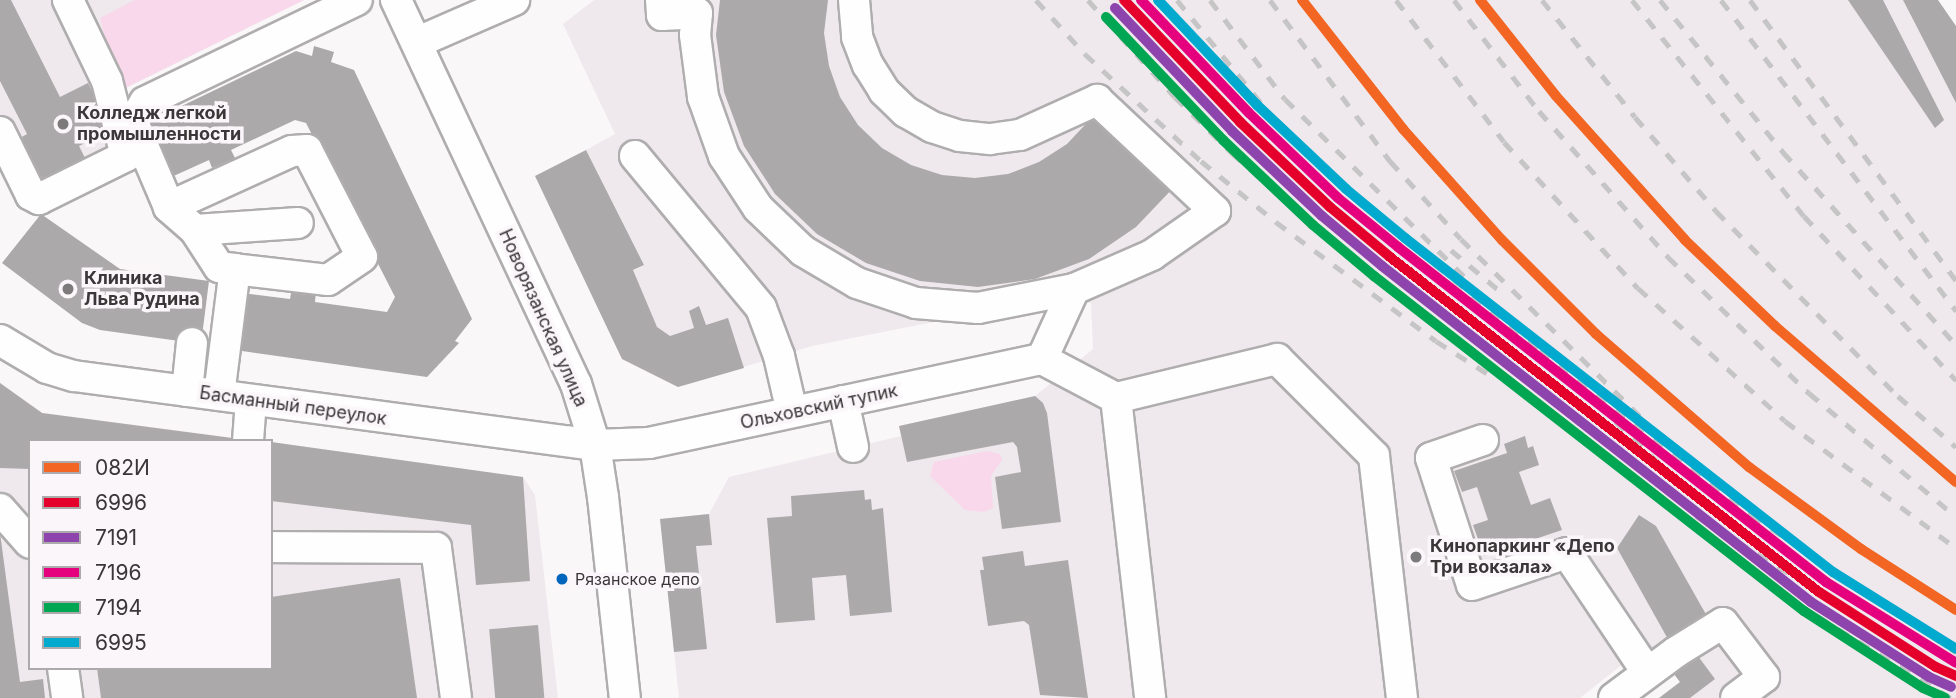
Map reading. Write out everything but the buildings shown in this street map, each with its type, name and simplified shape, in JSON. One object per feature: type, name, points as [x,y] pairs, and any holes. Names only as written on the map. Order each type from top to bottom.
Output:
[{"type":"street","points":[[0,132],[30,195],[39,199],[126,156],[107,81],[68,0]]},
{"type":"street","points":[[169,206],[292,151],[307,149],[362,257],[328,280],[219,267],[195,230],[169,206],[133,122],[145,102],[357,0]]},
{"type":"street","name":"Новорязанская улица","points":[[396,0],[576,384],[595,445],[625,698]]},
{"type":"street","points":[[418,42],[514,0]]},
{"type":"street","points":[[660,0],[662,15],[697,13],[695,35],[703,97],[724,156],[758,208],[803,251],[857,283],[916,303],[978,308],[1074,289],[1152,255],[1215,211],[1097,100],[1020,135],[990,139],[960,136],[932,127],[906,112],[891,98],[868,65],[857,37],[854,0]]},
{"type":"street","points":[[635,156],[761,308],[782,365],[792,412]]},
{"type":"street","points":[[195,230],[298,223]]},
{"type":"street","points":[[219,396],[235,269]]},
{"type":"street","points":[[1074,289],[1042,359],[1116,398],[1277,359],[1374,456],[1402,698]]},
{"type":"street","name":"Басманный переулок","points":[[0,340],[47,368],[74,376],[595,445]]},
{"type":"street","points":[[187,391],[192,343]]},
{"type":"street","name":"Ольховский тупик","points":[[595,445],[649,443],[1042,359]]},
{"type":"street","points":[[1116,398],[1150,698]]},
{"type":"street","points":[[247,439],[251,400]]},
{"type":"street","points":[[843,401],[853,447]]},
{"type":"street","points":[[1483,440],[1431,458],[1472,585],[1567,553],[1647,672]]},
{"type":"street","points":[[0,509],[28,541]]},
{"type":"street","points":[[273,547],[436,548],[456,698]]},
{"type":"street","points":[[1614,698],[1647,672],[1723,623],[1764,677],[1736,698]]},
{"type":"street","points":[[63,670],[66,698]]},
{"type":"shaded area","name":"Колледж легкой промышленности","points":[[0,0],[304,0],[120,91],[134,158],[35,208],[0,156]]},
{"type":"shaded area","points":[[135,0],[304,0],[119,91],[100,18]]},
{"type":"shaded area","points":[[594,0],[1903,0],[1956,103],[1956,698],[1659,698],[1680,682],[1671,670],[1668,641],[1619,667],[1580,698],[679,698],[660,519],[709,514],[729,477],[901,436],[899,426],[1035,396],[1093,349],[1091,303],[1050,299],[812,346],[678,387],[622,359],[591,292],[644,265],[586,150],[615,134],[563,24]]},
{"type":"shaded area","points":[[0,383],[43,413],[243,439],[28,439],[28,670],[273,670],[273,442],[523,477],[535,495],[558,698],[0,698]]},
{"type":"shaded area","points":[[987,451],[1000,454],[1002,460],[991,476],[993,508],[984,512],[965,510],[930,476],[934,462]]},
{"type":"railway","points":[[1036,0],[1085,54],[1201,161],[1276,222],[1436,341],[1493,377]]},
{"type":"railway","points":[[1088,0],[1175,97],[1232,153],[1317,228],[1797,604],[1951,698]]},
{"type":"railway","points":[[1177,0],[1270,114],[1361,204],[1540,350],[1751,515],[1956,652]]},
{"type":"railway","points":[[1210,0],[1285,99],[1469,281]]},
{"type":"railway","points":[[1270,0],[1390,161],[1461,239],[1641,417]]},
{"type":"railway","points":[[1396,0],[1504,142],[1638,288],[1785,421],[1956,548]]},
{"type":"railway","points":[[1454,0],[1539,111],[1668,257],[1809,393],[1956,517]]},
{"type":"railway","points":[[1542,0],[1635,117],[1716,211],[1898,396],[1956,447]]},
{"type":"railway","points":[[1632,0],[1804,216],[1956,380]]},
{"type":"railway","points":[[1660,0],[1783,152],[1956,345]]},
{"type":"railway","points":[[1721,0],[1956,311]]},
{"type":"railway","points":[[1750,0],[1956,280]]},
{"type":"railway","points":[[1451,250],[1502,293]]},
{"type":"railway","points":[[1598,405],[1694,496]]},
{"type":"railway","points":[[1696,516],[1819,592]]},
{"type":"transit line","name":"6996","points":[[1124,0],[1240,122],[1330,207],[1390,257],[1819,592],[1936,667],[1956,676]]},
{"type":"transit line","name":"7196","points":[[1141,0],[1249,113],[1338,198],[1398,247],[1826,582],[1956,663]]},
{"type":"transit line","name":"6995","points":[[1158,0],[1257,105],[1346,189],[1405,238],[1833,572],[1956,649]]},
{"type":"transit line","name":"082И","points":[[1302,0],[1403,129],[1502,240],[1596,334],[1749,467],[1861,549],[1956,610]]},
{"type":"transit line","name":"082И","points":[[1480,0],[1556,96],[1685,240],[1775,326],[1956,482]]},
{"type":"transit line","name":"7191","points":[[1115,8],[1232,131],[1322,216],[1382,266],[1811,602],[1929,677],[1951,687]]},
{"type":"transit line","name":"7194","points":[[1106,17],[1223,140],[1313,225],[1374,276],[1804,611],[1923,688],[1945,698]]},
{"type":"place","name":"Колледж легкой промышленности","points":[[63,124]]},
{"type":"place","name":"Клиника Льва Рудина","points":[[68,289]]},
{"type":"place","name":"Кинопаркинг «Депо Три вокзала»","points":[[1416,557]]},
{"type":"place","name":"Рязанское депо","points":[[562,579]]}]
